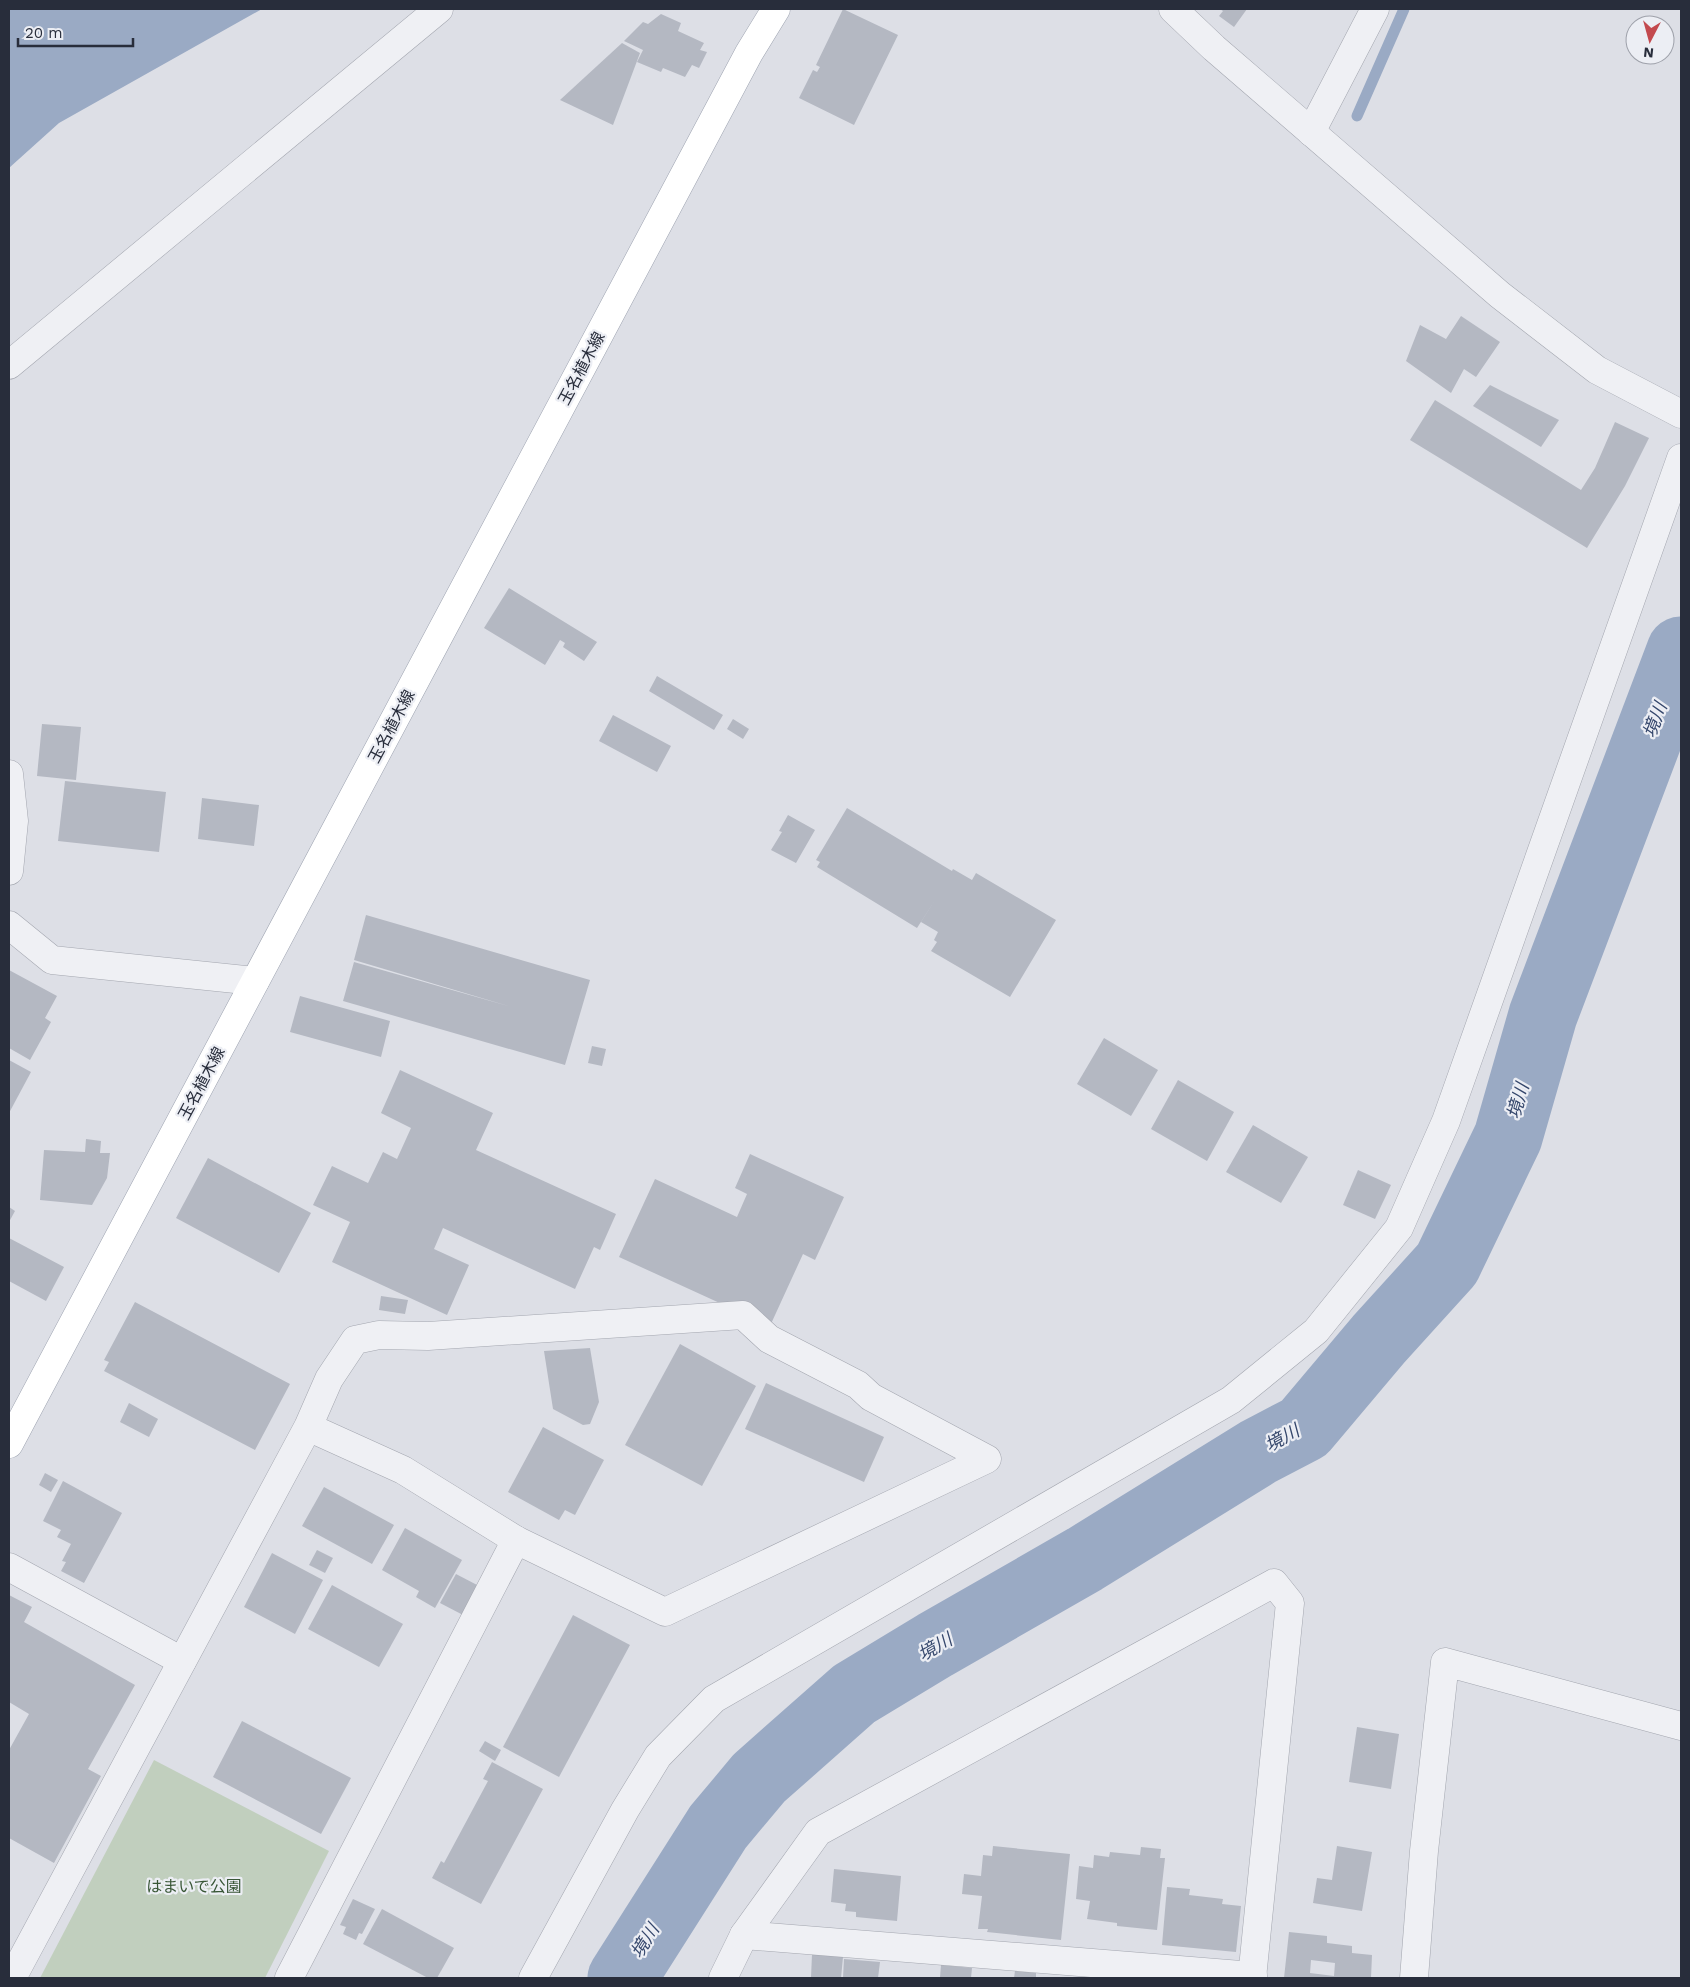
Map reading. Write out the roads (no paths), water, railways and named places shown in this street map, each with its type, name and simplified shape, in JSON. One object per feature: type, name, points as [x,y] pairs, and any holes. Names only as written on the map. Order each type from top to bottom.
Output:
[{"type":"main road","name":"玉名植木線","points":[[9,1444],[749,54],[776,9]]},
{"type":"street","points":[[9,365],[439,9]]},
{"type":"street","points":[[1173,9],[1214,48],[1500,296],[1597,370],[1681,414]]},
{"type":"street","points":[[1311,132],[1375,9]]},
{"type":"street","points":[[533,1978],[625,1810],[658,1756],[714,1699],[1231,1400],[1316,1331],[1399,1228],[1446,1121],[1681,458]]},
{"type":"street","points":[[9,774],[14,821],[9,871]]},
{"type":"street","points":[[9,925],[52,960],[256,981]]},
{"type":"street","points":[[12,1978],[308,1427],[330,1379],[355,1340],[379,1335],[428,1336],[743,1314],[769,1339],[858,1385],[871,1397],[987,1459],[665,1612],[516,1540],[403,1470],[308,1427]]},
{"type":"street","points":[[289,1978],[516,1540]]},
{"type":"street","points":[[9,1567],[182,1661]]},
{"type":"street","points":[[723,1978],[744,1935],[818,1832],[1274,1582],[1290,1603],[1253,1977],[744,1935]]},
{"type":"street","points":[[1414,1978],[1424,1851],[1445,1662],[1681,1726]]},
{"type":"water","points":[[9,9],[262,9],[59,123],[9,168]]},
{"type":"waterway","points":[[1357,116],[1404,9]]},
{"type":"waterway","name":"境川","points":[[622,1978],[718,1827],[759,1778],[854,1694],[1085,1559],[1258,1452],[1304,1428],[1379,1339],[1447,1264],[1508,1137],[1543,1015],[1681,651]]},
{"type":"park label","name":"はまいで公園","points":[[194,1886]]}]
